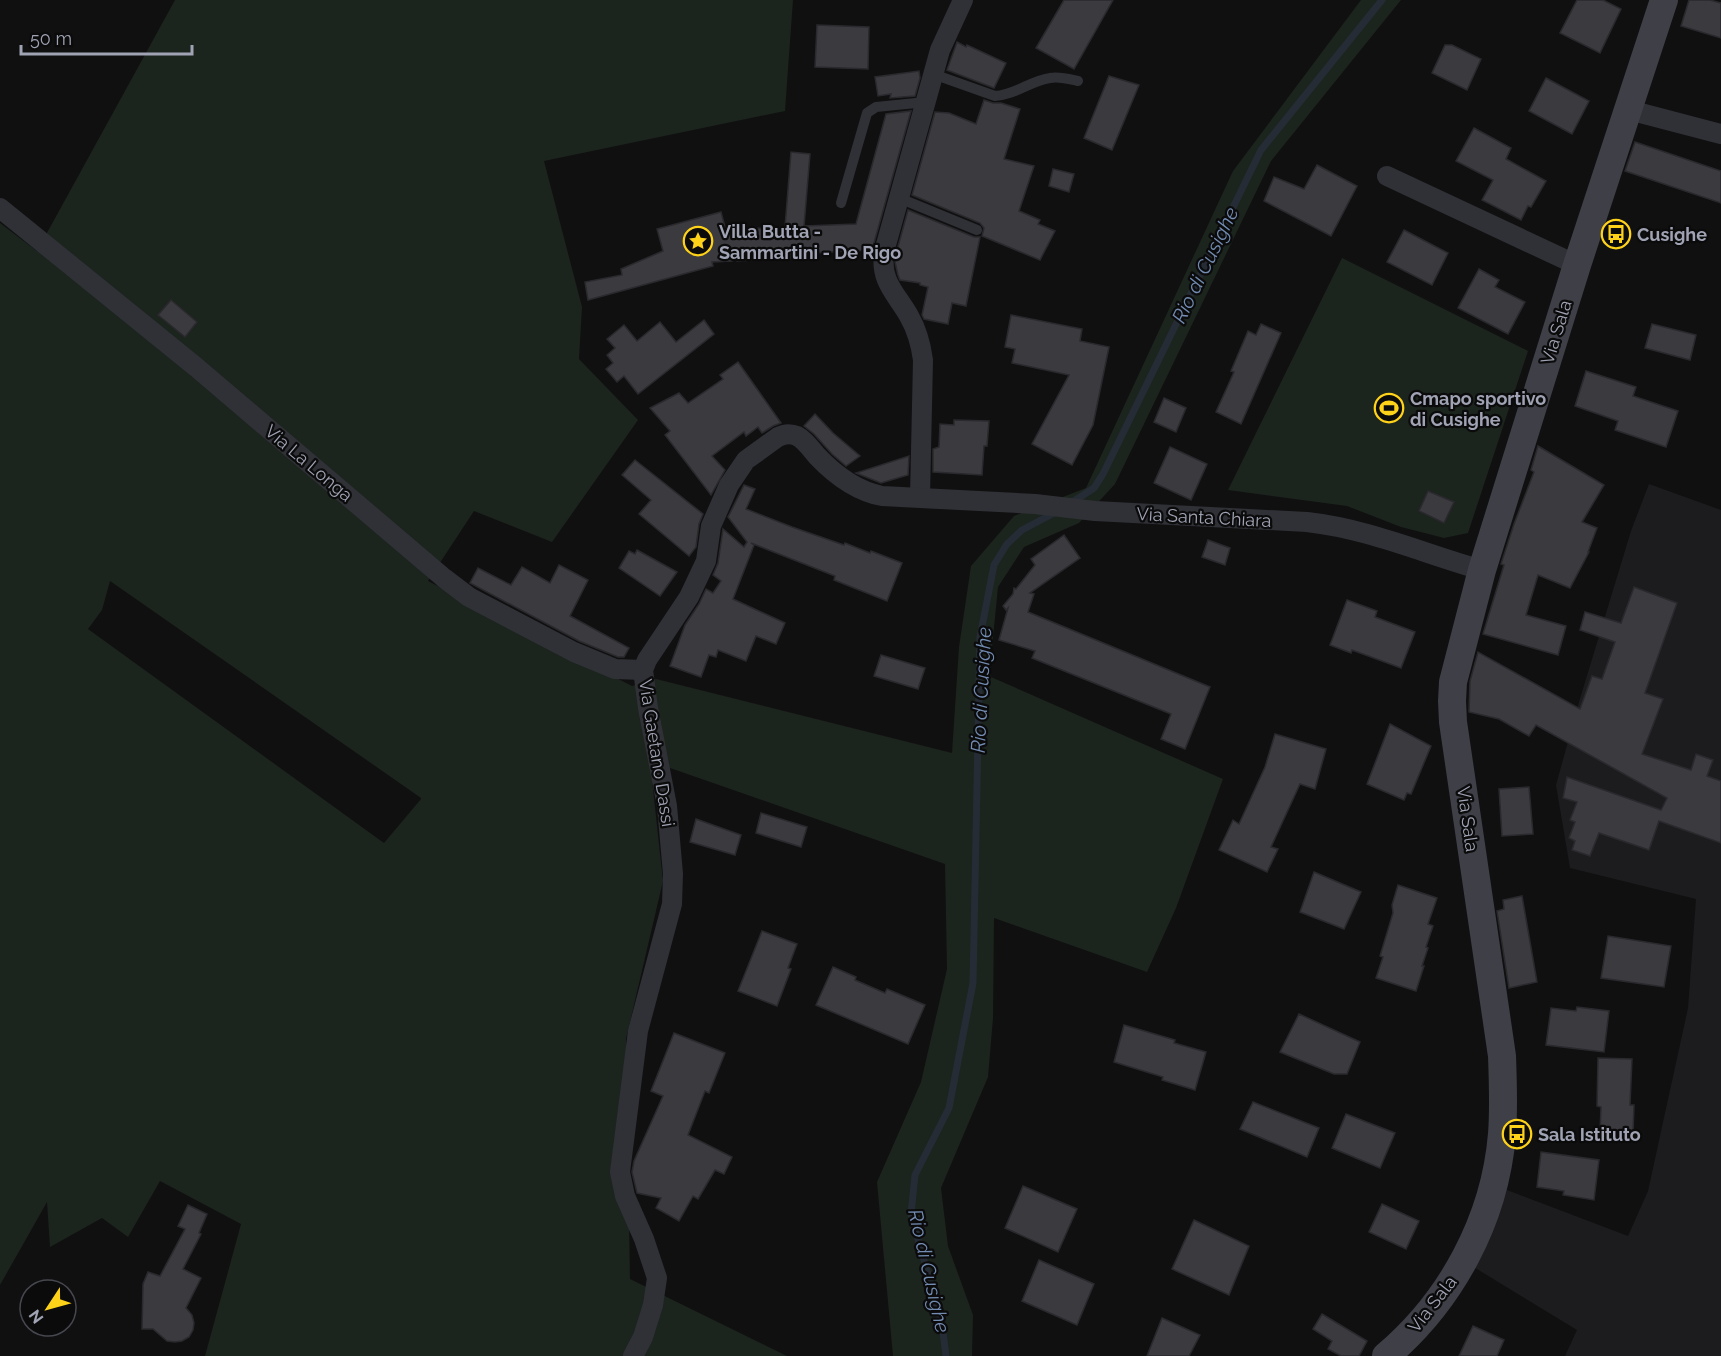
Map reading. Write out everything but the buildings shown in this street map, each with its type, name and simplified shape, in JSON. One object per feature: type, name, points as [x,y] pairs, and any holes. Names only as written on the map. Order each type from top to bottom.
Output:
[{"type":"street","points":[[920,497],[922,347],[910,317],[889,285],[883,271],[884,252],[943,40],[963,0]]},
{"type":"street","name":"Via Sala","points":[[1386,1356],[1419,1325],[1437,1303],[1464,1262],[1481,1223],[1495,1179],[1502,1136],[1502,1056],[1453,722],[1453,682],[1482,570],[1577,265],[1664,0]]},
{"type":"street","points":[[1629,110],[1721,134]]},
{"type":"street","points":[[1387,176],[1577,265]]},
{"type":"street","name":"Via La Longa","points":[[0,208],[196,367],[469,597],[574,652],[615,669],[643,670]]},
{"type":"street","name":"Via Gaetano Dassi","points":[[633,1356],[643,1337],[653,1305],[657,1278],[644,1239],[625,1196],[620,1172],[638,1031],[672,904],[673,874],[667,806],[643,670],[647,660],[689,597],[706,561],[711,526],[729,485],[746,460],[778,437],[790,434],[800,438],[832,471],[861,490],[882,496],[920,497]]},
{"type":"street","name":"Via Santa Chiara","points":[[920,497],[1035,504],[1095,511],[1335,525],[1381,537],[1482,570]]},
{"type":"lane","points":[[933,74],[995,96],[1006,95],[1047,78],[1058,77],[1078,81]]},
{"type":"lane","points":[[841,203],[867,113],[876,106],[926,102]]},
{"type":"lane","points":[[899,198],[977,230]]},
{"type":"shaded area","points":[[175,0],[793,0],[785,111],[544,161],[582,307],[579,359],[638,420],[552,542],[474,511],[428,581],[632,686],[656,679],[952,753],[959,647],[971,566],[1014,516],[1086,488],[1233,171],[1361,0],[1401,0],[1271,161],[1115,484],[1079,523],[1024,547],[998,587],[991,677],[1223,779],[1176,908],[1147,972],[994,918],[993,1018],[988,1077],[941,1188],[948,1246],[973,1315],[972,1356],[893,1356],[877,1182],[921,1082],[947,969],[945,864],[650,761],[663,881],[626,1039],[630,1279],[787,1356],[205,1356],[241,1224],[160,1181],[128,1237],[102,1218],[50,1247],[47,1202],[0,1285],[0,223],[37,251]],"holes":[[[110,581],[421,798],[384,843],[88,629],[102,610]]]},
{"type":"shaded area","name":"Cmapo sportivo di Cusighe","points":[[1342,258],[1528,351],[1468,533],[1444,538],[1401,527],[1347,506],[1228,490]]},
{"type":"shaded area","points":[[1649,484],[1721,510],[1721,1356],[1565,1356],[1577,1330],[1472,1266],[1499,1187],[1628,1236],[1648,1191],[1688,1008],[1696,899],[1570,868],[1556,785],[1631,531]]},
{"type":"waterway","name":"Rio di Cusighe","points":[[1071,503],[1094,488],[1103,474],[1261,150],[1382,0]]},
{"type":"waterway","name":"Rio di Cusighe","points":[[946,1356],[942,1324],[911,1214],[915,1175],[949,1108],[973,983],[980,637],[994,565],[1007,544],[1022,530],[1056,512]]},
{"type":"place","name":"Cusighe","points":[[1616,234]]},
{"type":"place","name":"Villa Butta - Sammartini - De Rigo","points":[[698,241]]},
{"type":"place","name":"Cmapo sportivo di Cusighe","points":[[1389,408]]},
{"type":"place","name":"Sala Istituto","points":[[1517,1134]]}]
